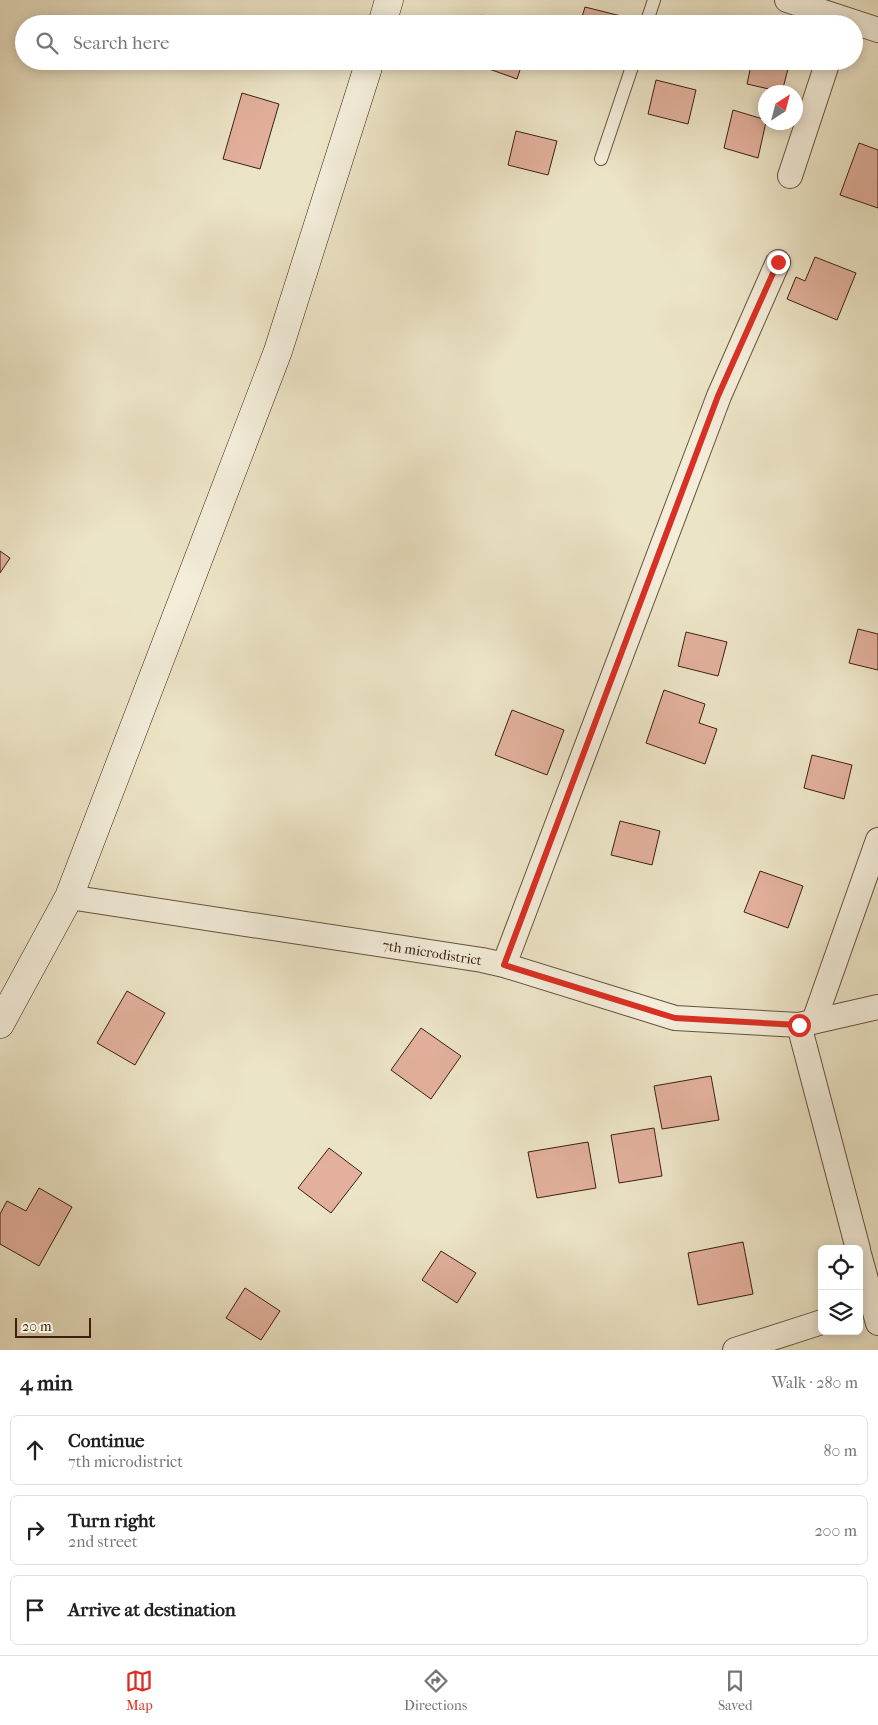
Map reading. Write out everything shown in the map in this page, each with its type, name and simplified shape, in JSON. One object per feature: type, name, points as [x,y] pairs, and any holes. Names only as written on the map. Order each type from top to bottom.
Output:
[{"type":"main road","points":[[385,15],[389,0]]},
{"type":"main road","points":[[0,1024],[69,897],[278,350],[367,70]]},
{"type":"street","points":[[787,0],[826,15]]},
{"type":"street","points":[[863,25],[877,28]]},
{"type":"street","points":[[790,176],[825,70]]},
{"type":"street","points":[[504,965],[718,396],[778,262]]},
{"type":"street","points":[[857,1245],[806,1023],[878,840]]},
{"type":"street","name":"7th microdistrict","points":[[69,897],[482,960],[504,965],[675,1018],[806,1023],[878,1007]]},
{"type":"street","points":[[863,1272],[872,1311]]},
{"type":"street","points":[[735,1350],[818,1323]]},
{"type":"lane","points":[[649,15],[654,0]]},
{"type":"lane","points":[[600,159],[631,70]]},
{"type":"building","points":[[585,7],[617,15],[583,15]]},
{"type":"building","points":[[492,70],[520,70],[517,79]]},
{"type":"building","points":[[750,70],[788,70],[784,85],[758,85],[758,87],[747,84]]},
{"type":"building","points":[[656,80],[696,90],[688,124],[648,114]]},
{"type":"building","points":[[242,93],[279,104],[260,169],[223,159]]},
{"type":"building","points":[[733,110],[758,118],[758,130],[764,130],[758,158],[724,148]]},
{"type":"building","points":[[516,131],[557,141],[548,175],[508,165]]},
{"type":"building","points":[[859,143],[878,150],[878,208],[840,195]]},
{"type":"building","points":[[815,257],[856,273],[837,320],[787,299],[796,277],[805,281]]},
{"type":"building","points":[[0,551],[10,558],[0,573]]},
{"type":"building","points":[[858,629],[878,634],[878,670],[849,663]]},
{"type":"building","points":[[686,632],[727,642],[718,676],[678,666]]},
{"type":"building","points":[[664,690],[705,704],[699,723],[717,729],[705,764],[646,743]]},
{"type":"building","points":[[512,710],[564,730],[547,775],[495,755]]},
{"type":"building","points":[[812,755],[852,765],[844,799],[804,788]]},
{"type":"building","points":[[620,821],[660,831],[652,865],[611,855]]},
{"type":"building","points":[[760,871],[803,886],[788,928],[744,912]]},
{"type":"building","points":[[127,991],[165,1013],[135,1065],[97,1043]]},
{"type":"building","points":[[421,1028],[461,1056],[431,1099],[391,1070]]},
{"type":"building","points":[[711,1076],[719,1120],[662,1129],[654,1086]]},
{"type":"building","points":[[654,1128],[662,1176],[619,1183],[611,1135]]},
{"type":"building","points":[[588,1142],[596,1188],[537,1198],[528,1152]]},
{"type":"building","points":[[329,1148],[362,1173],[331,1213],[298,1188]]},
{"type":"building","points":[[39,1188],[72,1207],[39,1266],[0,1244],[0,1214],[7,1201],[26,1211]]},
{"type":"building","points":[[743,1242],[753,1294],[698,1305],[688,1253]]},
{"type":"building","points":[[441,1251],[476,1273],[457,1303],[422,1280]]},
{"type":"building","points":[[245,1288],[280,1311],[261,1340],[226,1318]]},
{"type":"route","points":[[778,262],[718,396],[504,965],[675,1018],[799,1025]]}]
